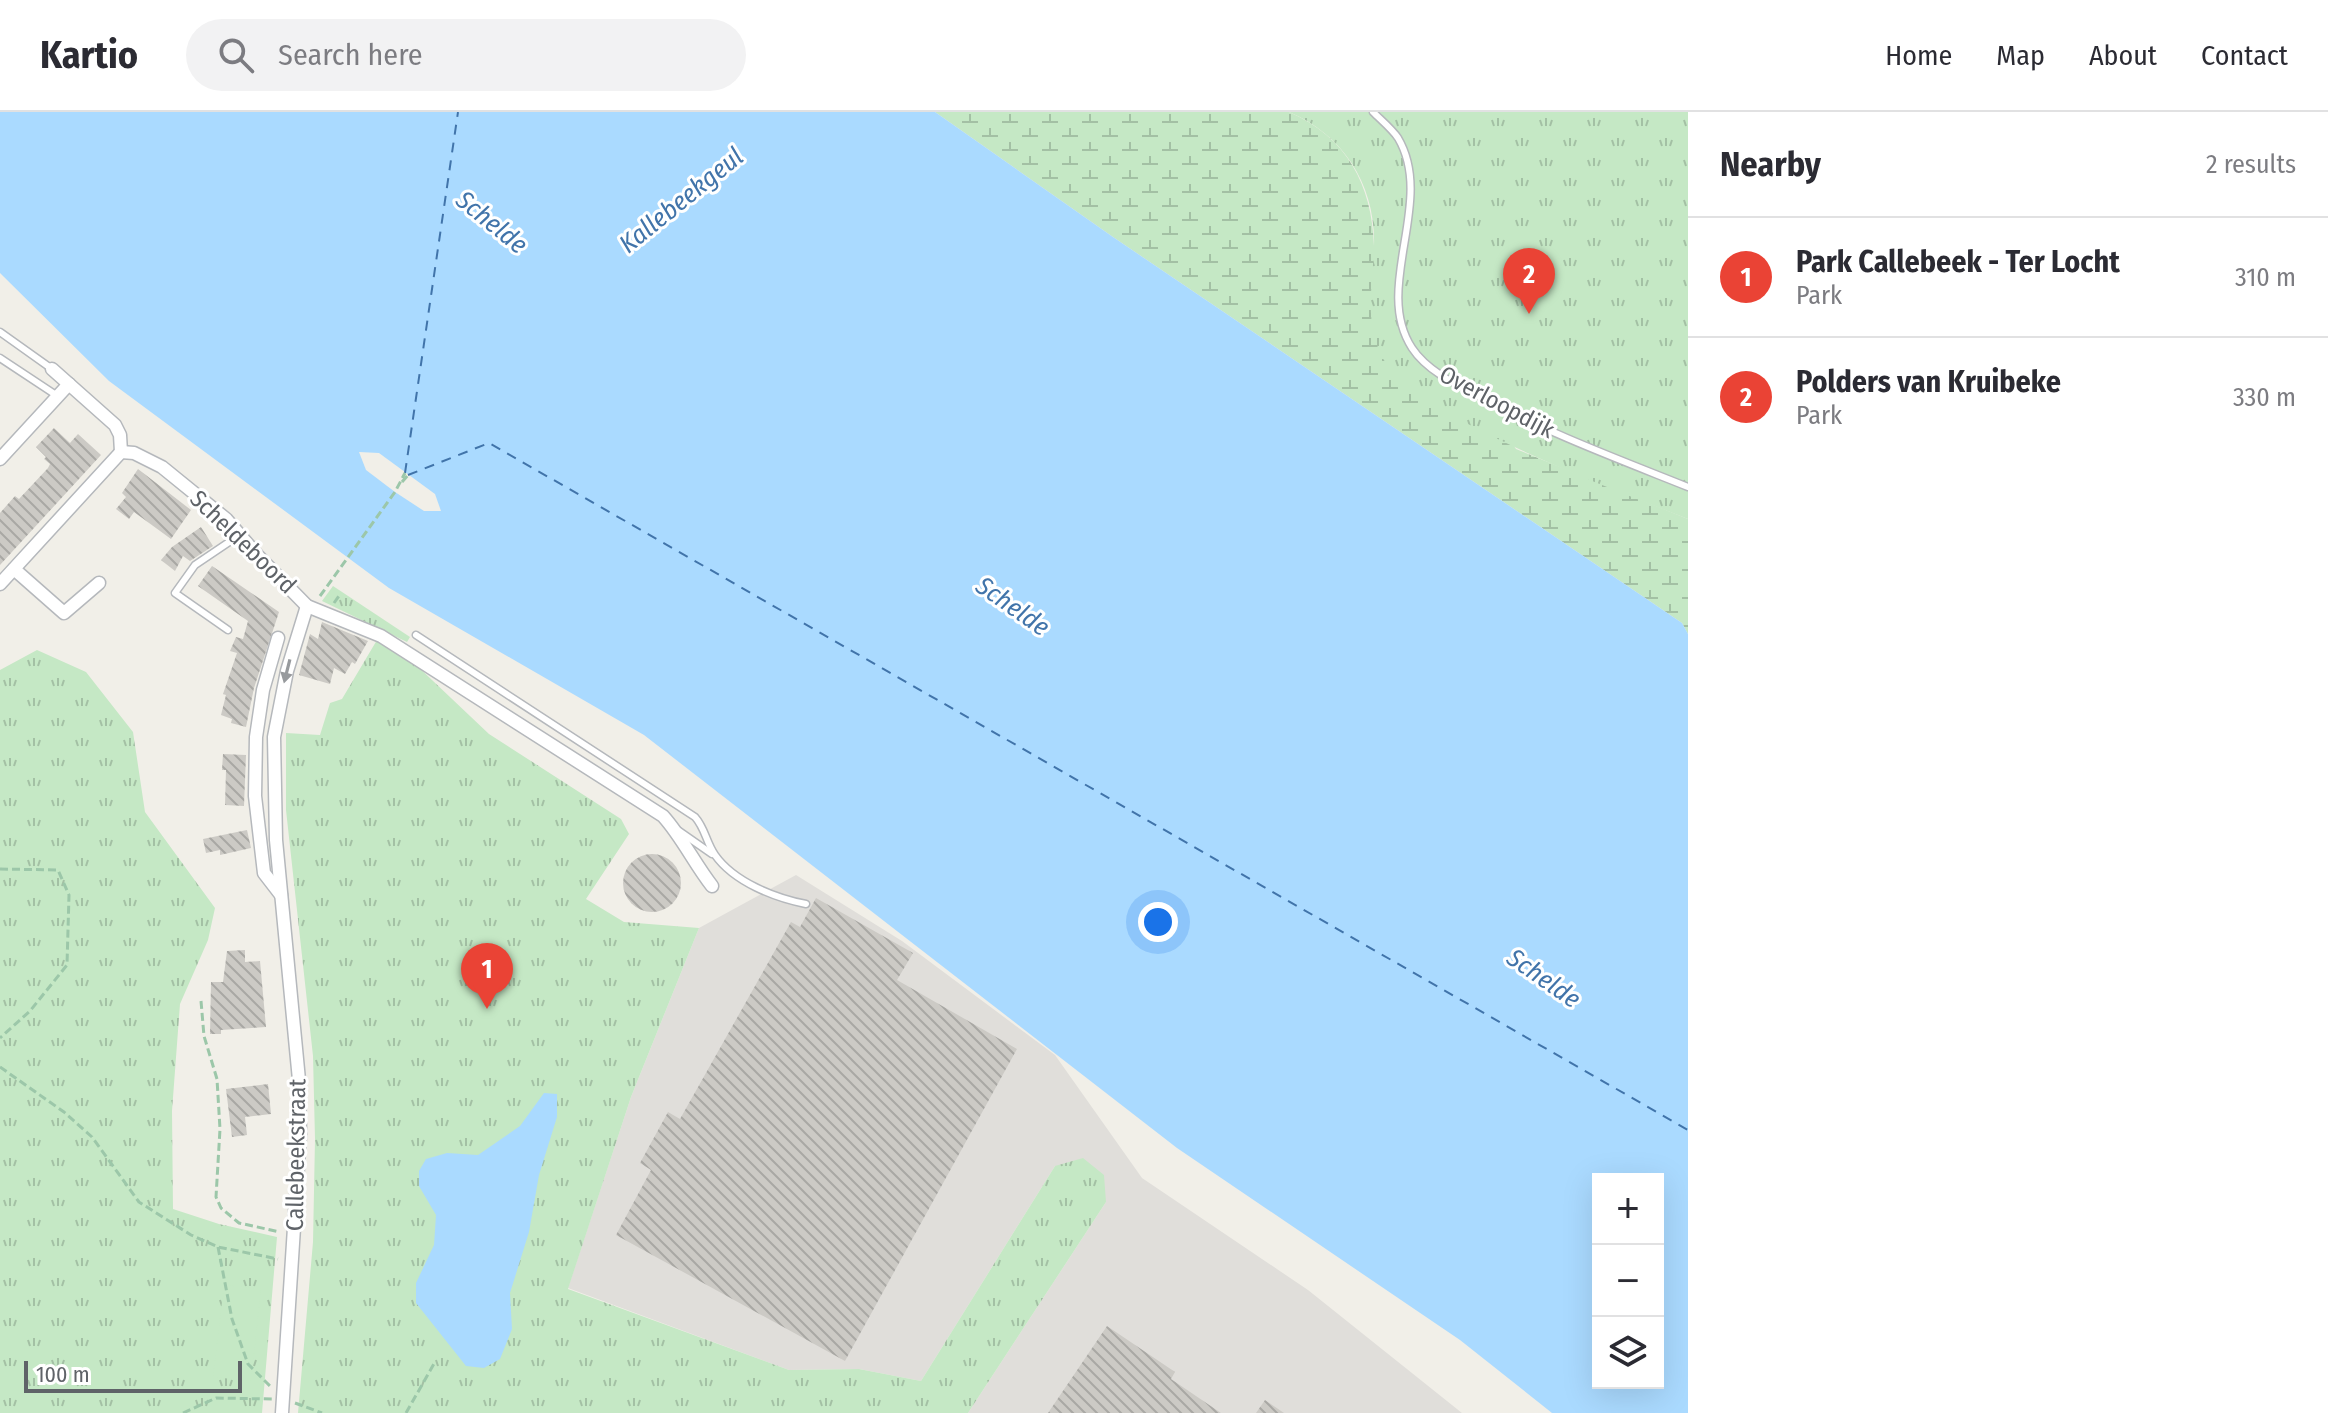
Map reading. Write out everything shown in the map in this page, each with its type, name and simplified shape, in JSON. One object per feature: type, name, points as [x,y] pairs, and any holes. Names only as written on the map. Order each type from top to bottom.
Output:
[{"type":"street","points":[[0,584],[121,452],[120,435],[115,425],[52,369]]},
{"type":"street","points":[[0,459],[69,384]]},
{"type":"street","name":"Scheldeboord","points":[[121,452],[134,453],[162,467],[241,534],[307,606]]},
{"type":"street","points":[[14,569],[64,613],[99,583]]},
{"type":"street","points":[[307,606],[381,636],[663,816],[712,886]]},
{"type":"street","name":"Callebeekstraat","points":[[282,1413],[300,1150],[299,1080],[276,840],[274,737],[287,671],[307,606]]},
{"type":"street","name":"Callebeekstraat","points":[[278,638],[263,690],[256,737],[255,796],[264,873],[283,898]]},
{"type":"lane","name":"Overloopdijk","points":[[1373,112],[1397,136],[1409,174],[1410,214],[1399,298],[1401,323],[1412,348],[1449,381],[1529,423],[1688,487]]},
{"type":"lane","points":[[0,332],[52,369]]},
{"type":"lane","points":[[0,358],[59,397]]},
{"type":"lane","points":[[228,630],[175,593],[195,565],[241,534]]},
{"type":"lane","points":[[416,635],[695,817],[702,824],[716,857]]},
{"type":"lane","points":[[675,830],[690,837],[744,880],[779,899],[806,904]]},
{"type":"path","points":[[307,606],[320,595],[406,474]]},
{"type":"path","points":[[0,869],[58,870],[69,895],[69,931],[67,965],[30,1011],[0,1038]]},
{"type":"path","points":[[201,1001],[204,1036],[217,1079],[220,1129],[216,1197],[221,1208],[239,1223],[295,1235]]},
{"type":"path","points":[[0,1067],[64,1112],[92,1137],[139,1202],[191,1235],[218,1247],[293,1262]]},
{"type":"path","points":[[218,1247],[232,1319],[248,1364],[283,1399]]},
{"type":"path","points":[[406,1413],[435,1362]]},
{"type":"path","points":[[183,1413],[216,1398],[283,1399],[322,1413]]},
{"type":"shaded area","points":[[796,875],[902,941],[1055,1055],[1142,1178],[1308,1290],[1462,1413],[968,1413],[1106,1202],[1055,1166],[921,1381],[859,1369],[789,1370],[568,1288],[631,1097],[699,928]]},
{"type":"green space","points":[[935,112],[1289,112],[1309,122],[1341,149],[1352,166],[1362,183],[1368,203],[1374,246],[1516,449],[1688,519],[1688,634],[1682,623],[1113,237]]},
{"type":"green space","points":[[1289,112],[1688,112],[1688,519],[1578,475],[1497,438],[1425,400],[1395,375],[1374,337],[1371,307],[1373,224],[1362,183],[1353,165],[1326,134]]},
{"type":"green space","points":[[333,586],[410,637],[407,642],[322,601]]},
{"type":"green space","points":[[377,640],[413,662],[489,734],[621,819],[629,834],[586,899],[624,922],[699,928],[631,1097],[568,1289],[789,1370],[859,1369],[921,1381],[1055,1166],[1083,1158],[1104,1175],[1106,1202],[968,1413],[298,1413],[313,1242],[315,1139],[313,1056],[286,810],[286,733],[320,735],[330,703],[342,699]]},
{"type":"green space","points":[[37,650],[86,672],[133,732],[145,812],[215,908],[208,940],[180,1004],[172,1111],[173,1209],[219,1224],[277,1237],[262,1413],[0,1413],[0,670]]},
{"type":"green space","points":[[224,1285],[261,1289],[251,1381],[213,1377]]},
{"type":"water","points":[[0,112],[935,112],[1113,237],[1682,623],[1688,634],[1688,1413],[1552,1413],[1460,1340],[1177,1148],[644,735],[389,588],[109,381],[0,273]]},
{"type":"water","points":[[544,1093],[557,1094],[557,1117],[539,1175],[529,1232],[510,1293],[512,1329],[500,1359],[484,1368],[466,1366],[416,1303],[416,1283],[434,1245],[436,1215],[419,1186],[419,1171],[426,1159],[447,1153],[478,1155],[520,1126]]},
{"type":"pier","points":[[359,452],[379,453],[435,494],[441,511],[424,511],[395,492],[366,470]]},
{"type":"building","points":[[54,428],[70,443],[78,434],[101,455],[0,565],[0,513],[15,496],[19,499],[48,468],[50,464],[44,459],[46,457],[36,447]]},
{"type":"building","points":[[138,469],[191,510],[171,539],[134,512],[129,519],[116,509],[126,497],[122,493]]},
{"type":"building","points":[[201,527],[213,546],[190,561],[183,556],[175,571],[161,560],[172,547]]},
{"type":"building","points":[[212,566],[279,612],[254,688],[246,727],[231,723],[232,719],[221,715],[226,695],[223,694],[237,653],[230,651],[236,637],[243,639],[248,621],[198,586]]},
{"type":"building","points":[[322,622],[368,641],[355,664],[352,662],[345,674],[334,668],[330,684],[299,675],[310,634],[318,639]]},
{"type":"building","points":[[223,754],[246,755],[244,806],[225,805]]},
{"type":"building","points":[[247,830],[251,848],[220,855],[220,850],[206,853],[203,839]]},
{"type":"building","points":[[652,854],[663,856],[672,863],[679,872],[679,894],[672,903],[663,910],[652,912],[641,910],[632,903],[625,894],[623,883],[625,872],[632,863],[641,856]]},
{"type":"building","points":[[816,898],[913,953],[897,980],[1017,1049],[845,1361],[616,1235],[651,1170],[640,1163],[668,1112],[680,1119],[791,922],[800,927]]},
{"type":"building","points":[[245,950],[245,962],[260,961],[266,1027],[221,1030],[221,1034],[210,1034],[211,982],[223,982],[227,951]]},
{"type":"building","points":[[268,1084],[271,1114],[245,1117],[247,1135],[232,1137],[226,1089]]},
{"type":"building","points":[[1107,1326],[1175,1372],[1171,1379],[1221,1413],[1048,1413]]},
{"type":"building","points":[[1265,1400],[1284,1413],[1256,1413]]},
{"type":"ferry route","points":[[405,473],[458,112]]},
{"type":"ferry route","points":[[408,475],[489,443],[1688,1130]]},
{"type":"place","name":"Polders van Kruibeke","points":[[1529,314]]},
{"type":"place","name":"Park Callebeek - Ter Locht","points":[[487,1009]]},
{"type":"water label","name":"Kallebeekgeul","points":[[681,200]]},
{"type":"water label","name":"Schelde","points":[[492,222]]},
{"type":"water label","name":"Schelde","points":[[1013,606]]},
{"type":"water label","name":"Schelde","points":[[1544,978]]}]
